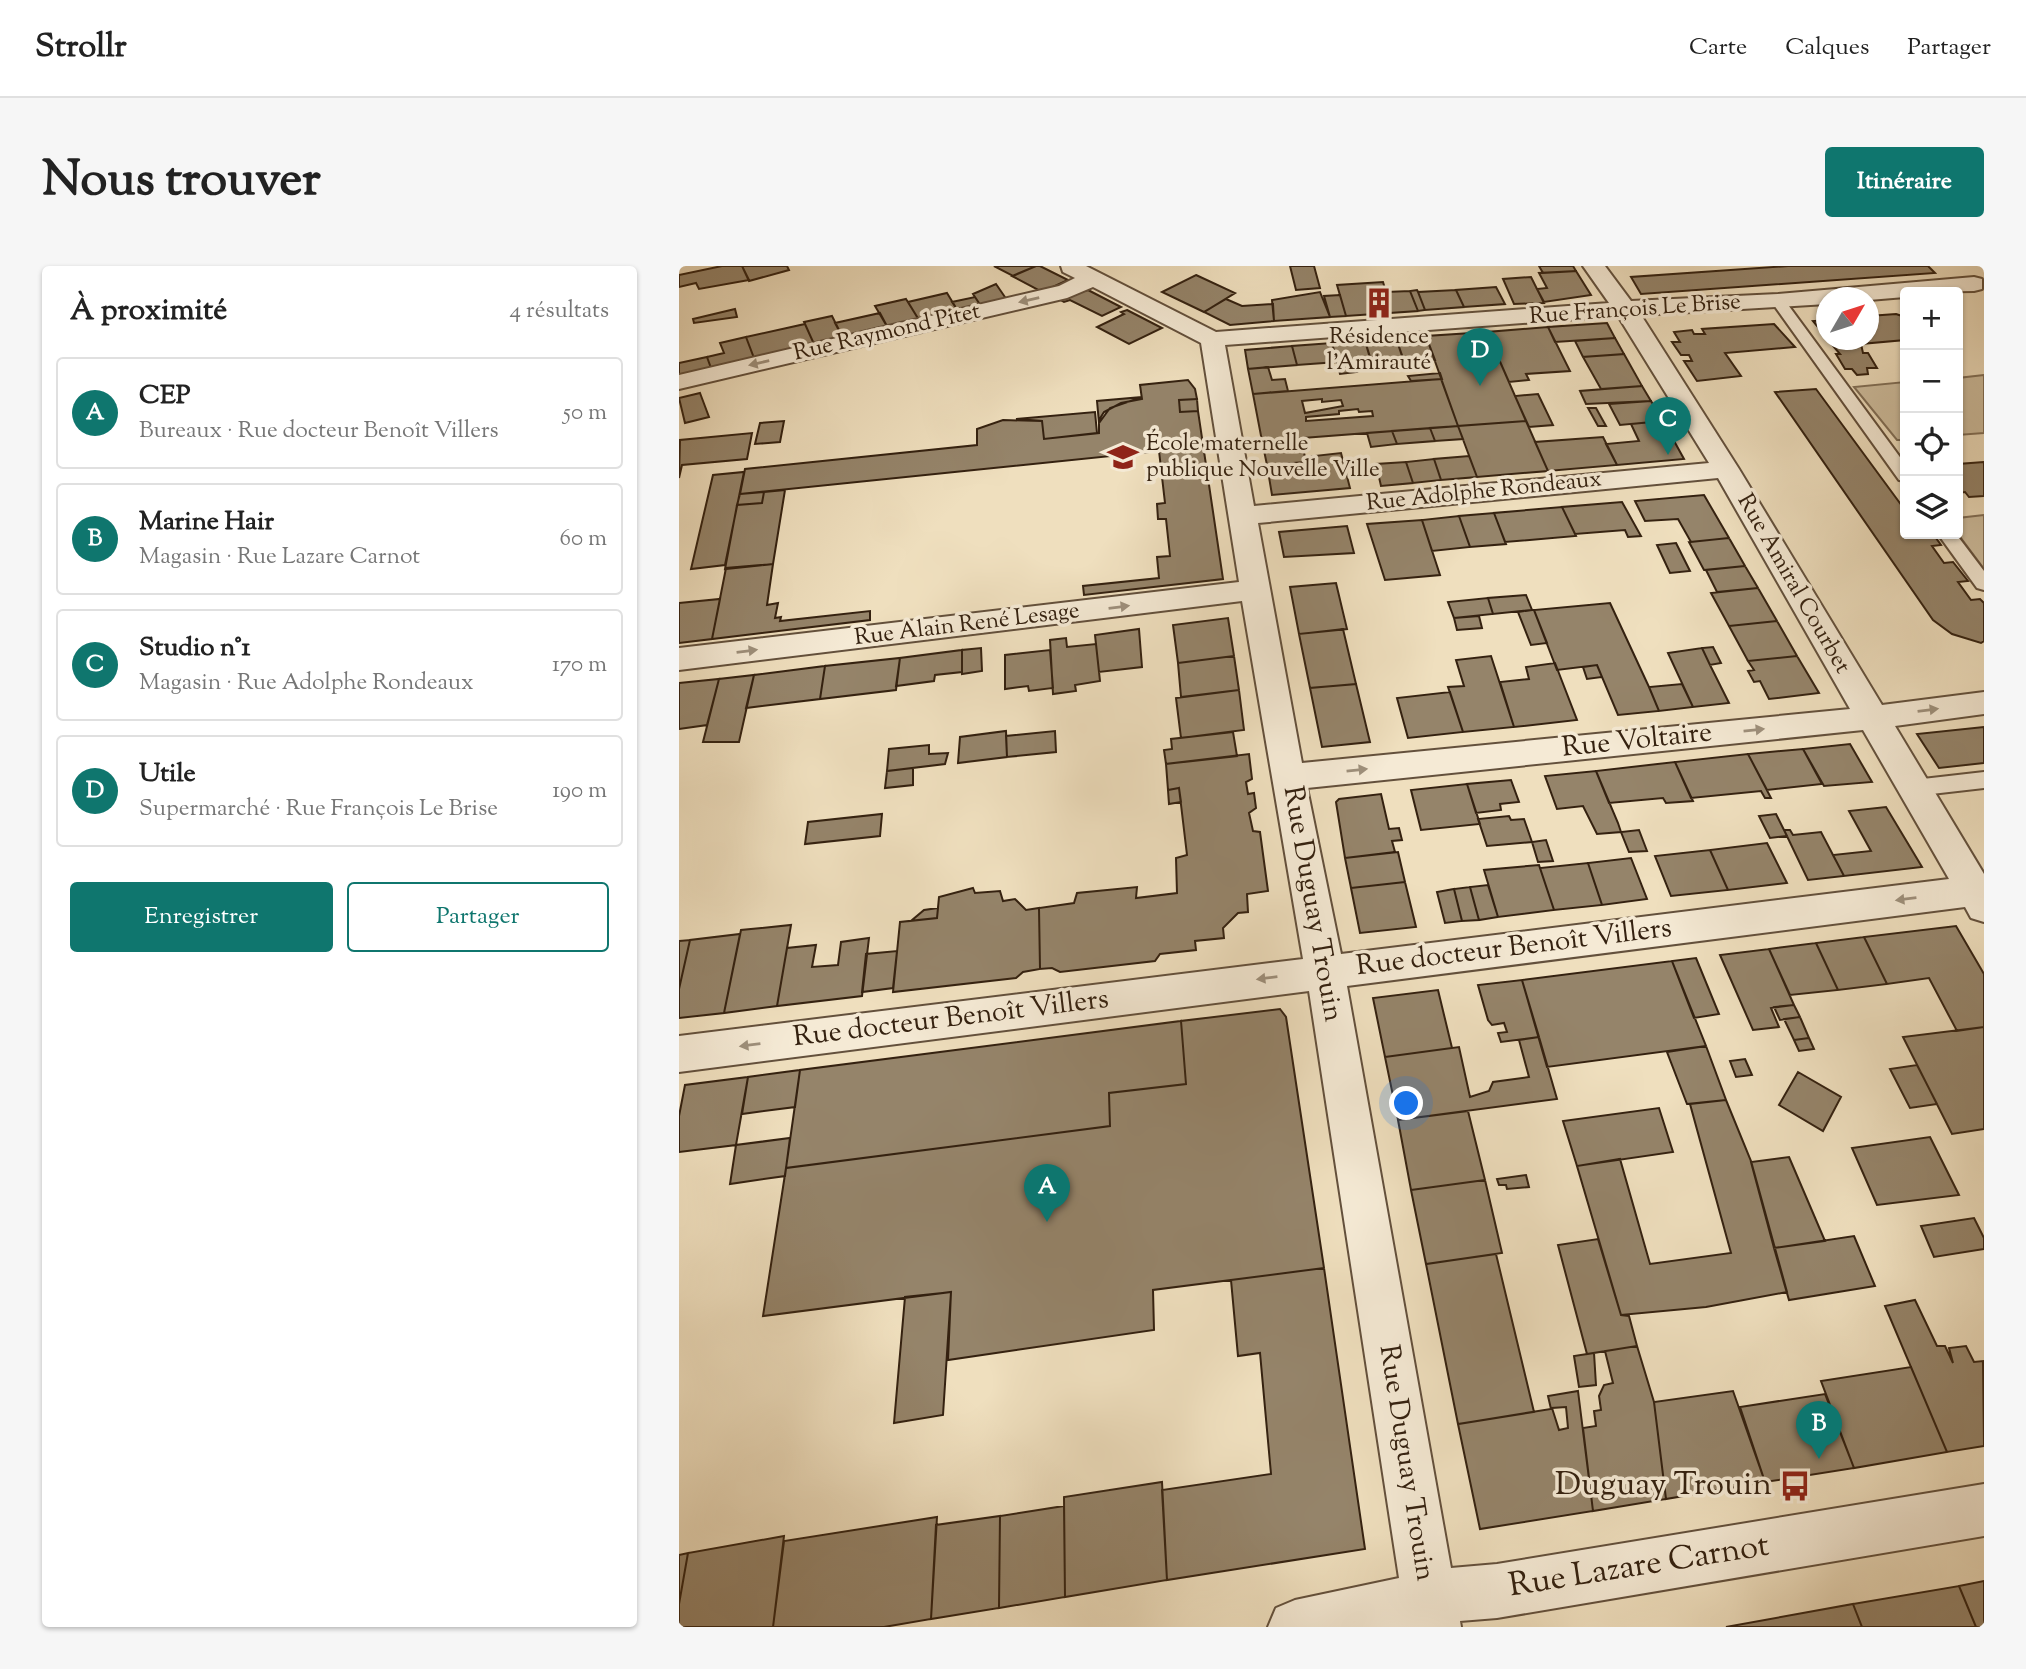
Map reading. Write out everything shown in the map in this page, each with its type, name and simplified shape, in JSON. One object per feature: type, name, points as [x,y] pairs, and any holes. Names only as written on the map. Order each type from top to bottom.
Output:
[{"type":"street","points":[[1069,266],[1212,339]]},
{"type":"street","name":"Rue Amiral Courbet","points":[[1594,266],[1626,310],[1726,469],[1979,899]]},
{"type":"street","points":[[1957,266],[1979,288]]},
{"type":"street","name":"Rue Raymond Pitet","points":[[679,382],[1067,291],[1093,278]]},
{"type":"street","name":"Rue François Le Brise","points":[[1212,339],[1979,288]]},
{"type":"street","name":"Rue Duguay Trouin","points":[[1212,339],[1325,971],[1431,1612]]},
{"type":"street","name":"Rue Adolphe Rondeaux","points":[[1243,516],[1726,469]]},
{"type":"street","name":"Rue Alain René Lesage","points":[[679,659],[1255,590]]},
{"type":"street","name":"Rue Voltaire","points":[[1289,777],[1872,718],[1984,703]]},
{"type":"street","name":"Rue docteur Benoît Villers","points":[[679,1054],[1325,971],[1979,899]]},
{"type":"street","name":"Rue Lazare Carnot","points":[[1295,1627],[1364,1614],[1431,1612],[1497,1591],[1984,1510]]},
{"type":"lane","points":[[1778,302],[1900,469]]},
{"type":"lane","points":[[1951,539],[1984,584]]},
{"type":"lane","points":[[1914,788],[1984,780]]},
{"type":"shaded area","points":[[1984,375],[1984,433],[1963,435],[1963,377]]},
{"type":"shaded area","points":[[1900,382],[1900,440],[1897,440],[1854,387]]},
{"type":"shaded area","points":[[1984,515],[1984,569],[1962,539],[1963,517]]},
{"type":"building","points":[[722,266],[742,266],[749,280],[699,289],[696,283],[679,287],[679,275]]},
{"type":"building","points":[[742,266],[787,266],[789,270],[749,281]]},
{"type":"building","points":[[994,266],[1036,266],[1013,276]]},
{"type":"building","points":[[1036,266],[1068,280],[1042,292],[1012,276]]},
{"type":"building","points":[[1290,266],[1314,266],[1320,288],[1296,290]]},
{"type":"building","points":[[1539,266],[1573,266],[1576,271],[1543,273]]},
{"type":"building","points":[[1788,266],[1928,266],[1935,273],[1641,294],[1631,277]]},
{"type":"building","points":[[1576,271],[1591,295],[1544,302],[1537,289],[1547,288],[1539,273]]},
{"type":"building","points":[[1196,275],[1235,293],[1204,312],[1162,292]]},
{"type":"building","points":[[1531,277],[1544,303],[1514,304],[1503,279]]},
{"type":"building","name":"Résidence l'Amirauté","points":[[1383,282],[1386,292],[1410,291],[1418,311],[1346,316],[1337,285]]},
{"type":"building","points":[[996,284],[1007,300],[981,306],[973,294]]},
{"type":"building","points":[[1496,287],[1505,304],[1464,307],[1456,290]]},
{"type":"building","points":[[1088,290],[1121,307],[1102,316],[1070,300],[1064,302],[1057,298]]},
{"type":"building","points":[[1417,290],[1425,310],[1418,311],[1410,291]]},
{"type":"building","points":[[1456,290],[1464,307],[1425,310],[1418,292]]},
{"type":"building","points":[[1320,292],[1330,317],[1274,321],[1272,300]]},
{"type":"building","points":[[947,293],[958,311],[919,320],[908,302]]},
{"type":"building","points":[[1340,295],[1346,316],[1330,317],[1324,296]]},
{"type":"building","points":[[975,297],[981,306],[958,311],[952,302]]},
{"type":"building","points":[[906,299],[919,320],[888,328],[875,306]]},
{"type":"building","points":[[1226,299],[1242,306],[1273,304],[1274,321],[1230,325],[1204,312]]},
{"type":"building","points":[[735,309],[737,317],[694,323],[693,319]]},
{"type":"building","points":[[1127,310],[1162,328],[1129,344],[1097,327]]},
{"type":"building","points":[[880,313],[888,328],[843,338],[835,323]]},
{"type":"building","points":[[1879,315],[1900,315],[1900,340],[1879,342]]},
{"type":"building","points":[[832,316],[843,338],[814,344],[804,322]]},
{"type":"building","points":[[1607,323],[1615,338],[1555,342],[1548,327]]},
{"type":"building","points":[[805,324],[814,344],[754,358],[746,337]]},
{"type":"building","points":[[1774,324],[1795,347],[1725,353],[1741,376],[1697,381],[1684,361],[1692,361],[1689,355],[1681,355],[1672,342],[1680,342],[1674,332],[1692,330],[1694,334],[1705,334],[1702,329]]},
{"type":"building","points":[[1548,327],[1570,371],[1526,374],[1529,380],[1509,382],[1487,332]]},
{"type":"building","points":[[1487,332],[1526,421],[1458,426],[1426,336]]},
{"type":"building","points":[[1426,336],[1435,360],[1404,362],[1396,338]]},
{"type":"building","points":[[746,337],[754,358],[711,368],[707,357],[724,353],[720,343]]},
{"type":"building","points":[[1396,338],[1403,358],[1371,360],[1365,341]]},
{"type":"building","points":[[1615,338],[1624,354],[1583,357],[1575,341]]},
{"type":"building","points":[[1365,341],[1370,358],[1352,359],[1357,372],[1340,374],[1332,343]]},
{"type":"building","points":[[1332,343],[1337,362],[1297,365],[1292,346]]},
{"type":"building","points":[[1292,346],[1297,365],[1248,369],[1245,350]]},
{"type":"building","points":[[1837,350],[1862,350],[1863,353],[1868,353],[1877,368],[1867,368],[1868,374],[1857,375],[1852,369],[1845,369],[1836,354],[1840,354]]},
{"type":"building","points":[[1624,354],[1642,386],[1601,389],[1583,357]]},
{"type":"building","points":[[707,357],[711,368],[679,376],[679,363]]},
{"type":"building","points":[[1268,367],[1272,380],[1285,379],[1288,391],[1253,394],[1248,369]]},
{"type":"building","points":[[1440,373],[1442,379],[1411,381],[1408,376]]},
{"type":"building","points":[[1441,379],[1458,426],[1262,441],[1253,394]],"holes":[[[1322,399],[1322,402],[1341,400],[1343,406],[1305,413],[1302,401]],[[1358,409],[1359,412],[1372,411],[1373,416],[1306,421],[1306,417]]]},
{"type":"building","points":[[1188,380],[1195,389],[1197,399],[1179,400],[1180,412],[1198,411],[1223,579],[1084,595],[1083,586],[1159,578],[1157,557],[1170,556],[1166,519],[1158,519],[1157,504],[1165,503],[1159,451],[740,494],[745,469],[977,445],[977,429],[1003,420],[1042,421],[1044,439],[1099,433],[1099,420],[1104,412],[1121,403],[1142,399],[1140,385]]},
{"type":"building","points":[[1642,386],[1651,401],[1586,404],[1580,391]]},
{"type":"building","points":[[1816,389],[1900,503],[1900,539],[1937,539],[1941,545],[1932,546],[1944,563],[1953,562],[1968,581],[1958,582],[1971,600],[1980,599],[1984,603],[1984,641],[1981,643],[1952,634],[1933,620],[1775,392]]},
{"type":"building","points":[[700,393],[709,417],[685,423],[679,398]]},
{"type":"building","points":[[1538,394],[1553,425],[1529,427],[1515,396]]},
{"type":"building","points":[[1142,397],[1110,408],[1099,423],[1097,401]]},
{"type":"building","points":[[1197,399],[1198,411],[1180,412],[1179,400]]},
{"type":"building","points":[[1651,401],[1663,421],[1620,425],[1609,404]]},
{"type":"building","points":[[1588,408],[1596,408],[1606,426],[1598,426]]},
{"type":"building","points":[[1095,412],[1097,433],[1044,439],[1042,421],[1016,419]]},
{"type":"building","points":[[784,421],[780,442],[755,444],[760,423]]},
{"type":"building","points":[[1526,421],[1548,471],[1477,477],[1458,426]]},
{"type":"building","points":[[1663,421],[1684,459],[1617,465],[1606,444],[1639,441],[1631,424]]},
{"type":"building","points":[[1458,426],[1463,439],[1435,441],[1430,428]]},
{"type":"building","points":[[1430,428],[1435,441],[1397,444],[1392,431]]},
{"type":"building","points":[[1392,431],[1397,444],[1371,447],[1367,433]]},
{"type":"building","points":[[752,433],[747,459],[682,465],[679,478],[680,440]]},
{"type":"building","points":[[1603,437],[1617,465],[1548,471],[1535,442]]},
{"type":"building","points":[[1301,438],[1306,462],[1267,465],[1262,441]]},
{"type":"building","points":[[1341,453],[1350,488],[1272,495],[1267,465],[1306,462],[1305,457]]},
{"type":"building","points":[[1469,456],[1477,477],[1441,480],[1434,459]]},
{"type":"building","points":[[1434,459],[1441,480],[1413,483],[1406,462]]},
{"type":"building","points":[[1406,462],[1413,483],[1381,486],[1376,464]]},
{"type":"building","points":[[1984,462],[1984,496],[1969,497],[1963,492],[1963,464]]},
{"type":"building","points":[[744,472],[725,565],[691,569],[713,475]]},
{"type":"building","points":[[785,490],[773,564],[725,569],[737,505],[762,503],[764,492]]},
{"type":"building","points":[[764,492],[762,503],[737,505],[740,494]]},
{"type":"building","points":[[1704,495],[1729,538],[1691,542],[1678,519],[1645,521],[1635,501]]},
{"type":"building","points":[[1622,502],[1641,536],[1628,537],[1625,530],[1575,534],[1562,507]]},
{"type":"building","points":[[1562,507],[1576,536],[1505,542],[1494,513]]},
{"type":"building","points":[[1494,513],[1506,544],[1470,547],[1459,516]]},
{"type":"building","points":[[1459,516],[1470,547],[1432,551],[1422,520]]},
{"type":"building","points":[[1422,520],[1440,575],[1385,580],[1367,524]]},
{"type":"building","points":[[1347,526],[1354,553],[1284,557],[1279,532]]},
{"type":"building","points":[[1729,538],[1745,566],[1704,570],[1689,542]]},
{"type":"building","points":[[1676,543],[1690,571],[1670,573],[1657,545]]},
{"type":"building","points":[[773,564],[767,605],[778,603],[775,618],[781,617],[780,621],[870,611],[870,620],[712,639],[726,568]]},
{"type":"building","points":[[1745,566],[1758,588],[1717,592],[1706,570]]},
{"type":"building","points":[[1336,583],[1347,629],[1299,634],[1290,587]]},
{"type":"building","points":[[1758,588],[1777,621],[1729,626],[1711,593]]},
{"type":"building","points":[[1526,595],[1532,610],[1493,614],[1488,598]]},
{"type":"building","points":[[1488,598],[1493,614],[1454,618],[1448,602]]},
{"type":"building","points":[[720,599],[712,639],[679,643],[679,603]]},
{"type":"building","points":[[1610,603],[1659,711],[1618,715],[1597,665],[1557,670],[1534,610]]},
{"type":"building","points":[[1534,610],[1547,643],[1531,645],[1518,612]]},
{"type":"building","points":[[1479,616],[1482,628],[1457,630],[1454,618]]},
{"type":"building","points":[[1228,618],[1234,656],[1178,663],[1173,625]]},
{"type":"building","points":[[1777,621],[1797,656],[1748,661],[1729,626]]},
{"type":"building","points":[[1139,629],[1142,667],[1099,672],[1095,635]]},
{"type":"building","points":[[1343,629],[1356,684],[1310,688],[1299,634]]},
{"type":"building","points":[[1066,638],[1067,647],[1096,644],[1100,681],[1075,685],[1076,691],[1053,694],[1050,640]]},
{"type":"building","points":[[1713,647],[1721,663],[1710,665],[1702,648]]},
{"type":"building","points":[[981,648],[982,671],[962,674],[962,650]]},
{"type":"building","points":[[1702,648],[1729,703],[1693,707],[1668,653]]},
{"type":"building","points":[[962,650],[962,672],[935,675],[934,681],[896,686],[900,658]]},
{"type":"building","points":[[1050,650],[1053,688],[1029,691],[1028,686],[1005,689],[1005,655]]},
{"type":"building","points":[[1234,656],[1239,690],[1181,697],[1178,663]]},
{"type":"building","points":[[1491,656],[1514,727],[1463,732],[1448,687],[1464,686],[1456,660]]},
{"type":"building","points":[[1797,656],[1819,693],[1769,699],[1760,681],[1754,682],[1748,671],[1754,670],[1748,661]]},
{"type":"building","points":[[900,658],[896,690],[820,699],[825,666]]},
{"type":"building","points":[[1555,663],[1577,720],[1514,727],[1500,682],[1529,679],[1526,667]]},
{"type":"building","points":[[1597,665],[1602,677],[1587,679],[1583,667]]},
{"type":"building","points":[[825,666],[820,699],[746,708],[754,675]]},
{"type":"building","points":[[754,675],[739,742],[703,742],[719,679]]},
{"type":"building","points":[[719,679],[707,725],[679,729],[679,683]]},
{"type":"building","points":[[1356,684],[1370,742],[1322,747],[1310,688]]},
{"type":"building","points":[[1682,684],[1693,707],[1659,711],[1649,687]]},
{"type":"building","points":[[1239,690],[1244,730],[1181,738],[1176,698]]},
{"type":"building","points":[[1450,692],[1463,732],[1408,738],[1397,698]]},
{"type":"building","points":[[1984,727],[1984,763],[1939,768],[1917,734]]},
{"type":"building","points":[[1006,731],[1007,757],[958,763],[960,737]]},
{"type":"building","points":[[1055,731],[1056,752],[1007,757],[1006,736]]},
{"type":"building","points":[[1233,732],[1237,756],[1166,764],[1164,750],[1172,749],[1171,739]]},
{"type":"building","points":[[1850,744],[1872,782],[1824,786],[1803,749]]},
{"type":"building","points":[[929,745],[929,754],[948,753],[945,764],[887,771],[889,749]]},
{"type":"building","points":[[1803,749],[1822,784],[1767,790],[1748,754]]},
{"type":"building","points":[[1249,754],[1252,779],[1246,782],[1248,794],[1254,793],[1256,808],[1249,813],[1253,831],[1260,832],[1268,891],[1247,894],[1248,912],[1238,913],[1223,928],[1224,938],[1195,941],[1196,950],[1160,954],[1155,961],[1060,972],[1052,968],[1040,969],[1039,908],[1074,903],[1077,893],[1137,887],[1136,898],[1177,893],[1176,858],[1187,855],[1179,788],[1168,790],[1166,764]]},
{"type":"building","points":[[1748,754],[1771,798],[1765,798],[1761,791],[1691,798],[1675,762]]},
{"type":"building","points":[[1675,762],[1693,801],[1666,803],[1663,798],[1609,803],[1596,771]]},
{"type":"building","points":[[913,768],[913,785],[885,788],[887,771]]},
{"type":"building","points":[[1596,771],[1621,832],[1597,834],[1583,806],[1557,809],[1545,776]]},
{"type":"building","points":[[1511,780],[1519,802],[1500,804],[1501,810],[1476,813],[1467,784]]},
{"type":"building","points":[[1467,784],[1480,824],[1421,830],[1411,790]]},
{"type":"building","points":[[1179,788],[1181,802],[1169,804],[1168,790]]},
{"type":"building","points":[[1381,794],[1389,829],[1399,828],[1402,840],[1392,841],[1395,852],[1345,858],[1336,802],[1339,799]]},
{"type":"building","points":[[1886,807],[1922,867],[1844,876],[1833,855],[1871,851],[1849,811]]},
{"type":"building","points":[[882,814],[880,836],[805,844],[808,822]]},
{"type":"building","points":[[1776,814],[1787,836],[1770,838],[1759,816]]},
{"type":"building","points":[[1509,816],[1511,820],[1524,819],[1532,842],[1487,846],[1478,819]]},
{"type":"building","points":[[1639,830],[1647,851],[1629,852],[1621,832]]},
{"type":"building","points":[[1784,830],[1790,830],[1793,835],[1821,832],[1844,876],[1808,880]]},
{"type":"building","points":[[1546,840],[1553,861],[1538,862],[1532,842]]},
{"type":"building","points":[[1767,843],[1787,883],[1728,890],[1710,850]]},
{"type":"building","points":[[1710,850],[1728,890],[1671,896],[1655,856]]},
{"type":"building","points":[[1398,852],[1405,882],[1351,888],[1345,858]]},
{"type":"building","points":[[1631,858],[1647,899],[1602,905],[1588,863]]},
{"type":"building","points":[[1588,863],[1602,905],[1554,910],[1540,868]]},
{"type":"building","points":[[1539,865],[1554,910],[1498,917],[1484,870]]},
{"type":"building","points":[[1405,882],[1416,927],[1360,933],[1351,888]]},
{"type":"building","points":[[1488,885],[1498,917],[1479,920],[1470,887]]},
{"type":"building","points":[[1470,887],[1479,920],[1462,921],[1454,889]]},
{"type":"building","points":[[973,888],[975,893],[1000,891],[1003,901],[1015,899],[1026,910],[1039,908],[1040,969],[1023,972],[1016,978],[893,992],[900,922],[937,918],[939,897]]},
{"type":"building","points":[[1454,889],[1462,921],[1445,923],[1437,892]]},
{"type":"building","points":[[938,908],[937,918],[911,921],[924,910]]},
{"type":"building","points":[[791,925],[777,1006],[724,1013],[741,930]]},
{"type":"building","points":[[1956,926],[1984,974],[1984,1027],[1957,1031],[1929,978],[1887,984],[1864,937]]},
{"type":"building","points":[[740,934],[724,1013],[679,1018],[679,989],[690,940]]},
{"type":"building","points":[[1864,937],[1887,984],[1838,990],[1816,943]]},
{"type":"building","points":[[869,938],[862,996],[777,1006],[787,948],[816,945],[812,967],[838,965],[841,942]]},
{"type":"building","points":[[690,940],[679,989],[679,941]]},
{"type":"building","points":[[1816,943],[1838,990],[1790,995],[1769,949]]},
{"type":"building","points":[[1769,949],[1794,1005],[1771,1008],[1779,1027],[1753,1030],[1720,955]]},
{"type":"building","points":[[897,951],[893,988],[862,992],[866,954]]},
{"type":"building","points":[[1696,958],[1719,1014],[1694,1018],[1672,961]]},
{"type":"building","points":[[1672,961],[1706,1046],[1547,1067],[1522,980]]},
{"type":"building","points":[[1522,980],[1539,1037],[1501,1042],[1498,1033],[1507,1032],[1504,1023],[1492,1025],[1488,1020],[1478,985]]},
{"type":"building","points":[[1438,990],[1452,1048],[1385,1057],[1373,998]]},
{"type":"building","points":[[1794,1005],[1800,1017],[1780,1020],[1774,1007]]},
{"type":"building","points":[[1280,1009],[1286,1017],[1324,1268],[1153,1290],[1154,1330],[948,1360],[951,1292],[763,1316],[786,1168],[1110,1126],[1109,1093],[1186,1084],[1181,1021]]},
{"type":"building","points":[[1800,1017],[1809,1038],[1794,1040],[1784,1019]]},
{"type":"building","points":[[1181,1021],[1186,1084],[1109,1093],[1110,1126],[786,1168],[800,1070]]},
{"type":"building","points":[[1984,1027],[1984,1129],[1952,1134],[1903,1037]]},
{"type":"building","points":[[1539,1037],[1557,1099],[1398,1120],[1385,1057],[1459,1047],[1470,1097],[1489,1091],[1493,1082],[1529,1077],[1519,1040]]},
{"type":"building","points":[[1809,1038],[1814,1049],[1799,1051],[1794,1040]]},
{"type":"building","points":[[1706,1046],[1726,1100],[1687,1104],[1667,1052]]},
{"type":"building","points":[[1745,1059],[1752,1075],[1736,1077],[1730,1061]]},
{"type":"building","points":[[1917,1065],[1937,1104],[1910,1108],[1890,1069]]},
{"type":"building","points":[[800,1070],[795,1107],[742,1114],[748,1077]]},
{"type":"building","points":[[1798,1072],[1841,1097],[1823,1131],[1779,1105]]},
{"type":"building","points":[[748,1077],[736,1145],[679,1152],[679,1116],[685,1085]]},
{"type":"building","points":[[1726,1100],[1751,1161],[1787,1292],[1706,1307],[1621,1315],[1577,1166],[1620,1159],[1650,1264],[1731,1253],[1690,1104]]},
{"type":"building","points":[[1659,1108],[1673,1152],[1577,1166],[1563,1121]]},
{"type":"building","points":[[1468,1111],[1485,1180],[1411,1190],[1398,1120]]},
{"type":"building","points":[[1930,1137],[1959,1195],[1877,1205],[1852,1148]]},
{"type":"building","points":[[790,1138],[785,1176],[730,1184],[736,1145]]},
{"type":"building","points":[[1789,1157],[1825,1241],[1774,1248],[1751,1162]]},
{"type":"building","points":[[1526,1175],[1529,1187],[1507,1189],[1506,1185],[1499,1185],[1497,1179]]},
{"type":"building","points":[[1485,1180],[1502,1253],[1426,1264],[1411,1190]]},
{"type":"building","points":[[1974,1218],[1984,1238],[1984,1249],[1934,1257],[1921,1226]]},
{"type":"building","points":[[1854,1236],[1875,1286],[1789,1300],[1774,1248]]},
{"type":"building","points":[[1598,1239],[1621,1315],[1629,1316],[1637,1346],[1587,1354],[1558,1245]]},
{"type":"building","points":[[1496,1254],[1534,1412],[1458,1424],[1426,1264]]},
{"type":"building","points":[[1324,1268],[1365,1549],[1167,1580],[1162,1490],[1271,1474],[1260,1353],[1238,1356],[1231,1280]]},
{"type":"building","points":[[951,1292],[943,1415],[894,1423],[905,1297]]},
{"type":"building","points":[[1915,1300],[1937,1346],[1945,1346],[1953,1363],[1949,1348],[1966,1346],[1974,1362],[1983,1361],[1984,1446],[1947,1452],[1885,1306]]},
{"type":"building","points":[[1637,1346],[1654,1402],[1666,1499],[1593,1511],[1583,1428],[1596,1426],[1594,1411],[1601,1410],[1599,1396],[1604,1385],[1613,1383],[1605,1351]]},
{"type":"building","points":[[1594,1353],[1596,1385],[1579,1387],[1574,1356]]},
{"type":"building","points":[[1911,1367],[1947,1452],[1854,1468],[1821,1381]]},
{"type":"building","points":[[1578,1391],[1593,1511],[1480,1529],[1458,1424],[1551,1409],[1548,1396]],"holes":[[[1566,1407],[1568,1428],[1559,1430],[1552,1408]]]},
{"type":"building","points":[[1733,1391],[1765,1482],[1666,1499],[1654,1402]]},
{"type":"building","points":[[1825,1394],[1854,1468],[1765,1482],[1740,1407]]},
{"type":"building","points":[[1162,1482],[1167,1580],[1065,1597],[1064,1497]]},
{"type":"building","points":[[1064,1506],[1065,1597],[999,1608],[1000,1516]]},
{"type":"building","points":[[1000,1516],[999,1608],[931,1619],[936,1525]]},
{"type":"building","points":[[937,1517],[931,1619],[884,1627],[773,1627],[784,1541]]},
{"type":"building","points":[[784,1536],[773,1627],[679,1627],[679,1604],[688,1553]]},
{"type":"building","points":[[688,1553],[679,1604],[679,1555]]},
{"type":"building","points":[[1984,1581],[1984,1627],[1976,1627],[1959,1586]]},
{"type":"building","points":[[1959,1586],[1976,1627],[1862,1627],[1853,1604]]},
{"type":"building","points":[[1853,1604],[1862,1627],[1726,1627]]},
{"type":"place","name":"Résidence l'Amirauté","points":[[1379,303]]},
{"type":"place","name":"Utile","points":[[1480,386]]},
{"type":"place","name":"Studio n°1","points":[[1668,455]]},
{"type":"place","name":"École maternelle publique Nouvelle Ville","points":[[1123,457]]},
{"type":"place","name":"CEP","points":[[1047,1222]]},
{"type":"place","name":"Marine Hair","points":[[1819,1459]]},
{"type":"place","name":"Duguay Trouin","points":[[1795,1486]]}]
